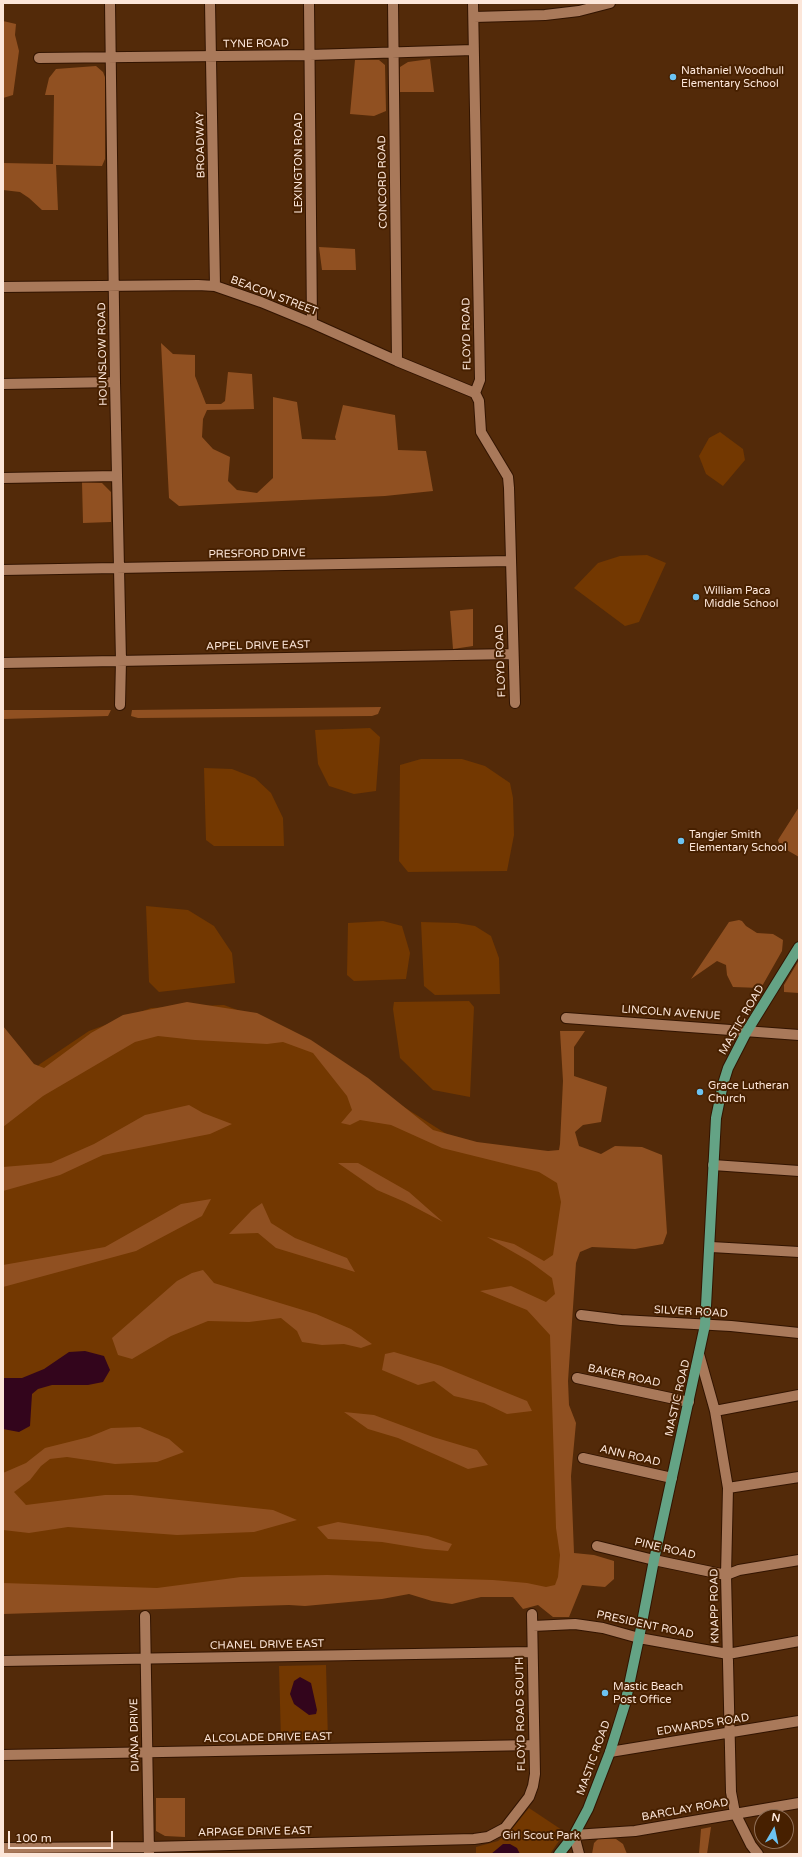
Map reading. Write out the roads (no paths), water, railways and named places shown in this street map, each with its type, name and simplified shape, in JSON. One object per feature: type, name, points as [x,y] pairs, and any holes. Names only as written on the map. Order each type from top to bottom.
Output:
[{"type":"main road","name":"MASTIC ROAD","points":[[559,1854],[574,1835],[588,1809],[610,1752],[625,1704],[654,1560],[700,1354],[705,1324],[711,1247],[716,1118],[723,1084],[728,1068],[747,1031],[799,947]]},
{"type":"street","name":"HOUNSLOW ROAD","points":[[110,3],[115,382],[121,661],[120,705]]},
{"type":"street","name":"BROADWAY","points":[[210,3],[215,286]]},
{"type":"street","name":"LEXINGTON ROAD","points":[[309,3],[312,323]]},
{"type":"street","name":"CONCORD ROAD","points":[[393,3],[397,361]]},
{"type":"street","name":"FLOYD ROAD","points":[[473,3],[480,380],[475,393],[479,400],[481,432],[508,477],[515,703]]},
{"type":"street","points":[[474,17],[545,15],[579,10],[610,3]]},
{"type":"street","name":"TYNE ROAD","points":[[39,58],[310,55],[473,50]]},
{"type":"street","name":"BEACON STREET","points":[[3,287],[114,285],[215,286],[261,302],[475,393]]},
{"type":"street","points":[[3,384],[115,382]]},
{"type":"street","points":[[3,478],[117,476]]},
{"type":"street","name":"PRESFORD DRIVE","points":[[3,570],[511,561]]},
{"type":"street","name":"APPEL DRIVE EAST","points":[[3,663],[513,654]]},
{"type":"street","name":"LINCOLN AVENUE","points":[[566,1018],[799,1035]]},
{"type":"street","points":[[713,1165],[799,1172]]},
{"type":"street","points":[[711,1247],[799,1252]]},
{"type":"street","name":"SILVER ROAD","points":[[581,1316],[621,1320],[705,1324],[799,1333]]},
{"type":"street","name":"KNAPP ROAD","points":[[700,1354],[715,1411],[728,1488],[726,1575],[731,1792],[735,1813],[751,1845],[758,1854]]},
{"type":"street","name":"BAKER ROAD","points":[[577,1378],[689,1402]]},
{"type":"street","points":[[715,1411],[799,1395]]},
{"type":"street","name":"ANN ROAD","points":[[584,1458],[672,1478]]},
{"type":"street","points":[[728,1488],[799,1477]]},
{"type":"street","name":"PINE ROAD","points":[[597,1546],[726,1575],[739,1570],[799,1560]]},
{"type":"street","name":"FLOYD ROAD SOUTH","points":[[505,1828],[529,1797],[535,1774],[532,1614]]},
{"type":"street","name":"DIANA DRIVE","points":[[145,1616],[149,1850]]},
{"type":"street","name":"PRESIDENT ROAD","points":[[533,1626],[575,1624],[603,1628],[639,1638],[728,1654],[799,1641]]},
{"type":"street","name":"CHANEL DRIVE EAST","points":[[3,1661],[532,1652]]},
{"type":"street","name":"EDWARDS ROAD","points":[[610,1752],[799,1721]]},
{"type":"street","name":"ALCOLADE DRIVE EAST","points":[[3,1755],[534,1745]]},
{"type":"street","name":"BARCLAY ROAD","points":[[574,1835],[635,1831],[799,1803]]},
{"type":"street","name":"ARPAGE DRIVE EAST","points":[[3,1848],[149,1850],[474,1839],[488,1837],[505,1828]]},
{"type":"street","points":[[574,1835],[579,1854]]},
{"type":"place","name":"Nathaniel Woodhull Elementary School","points":[[673,77]]},
{"type":"place","name":"William Paca Middle School","points":[[696,597]]},
{"type":"place","name":"Tangier Smith Elementary School","points":[[681,841]]},
{"type":"place","name":"Grace Lutheran Church","points":[[700,1092]]},
{"type":"place","name":"Mastic Beach Post Office","points":[[605,1693]]},
{"type":"park label","name":"Girl Scout Park","points":[[541,1836]]}]
